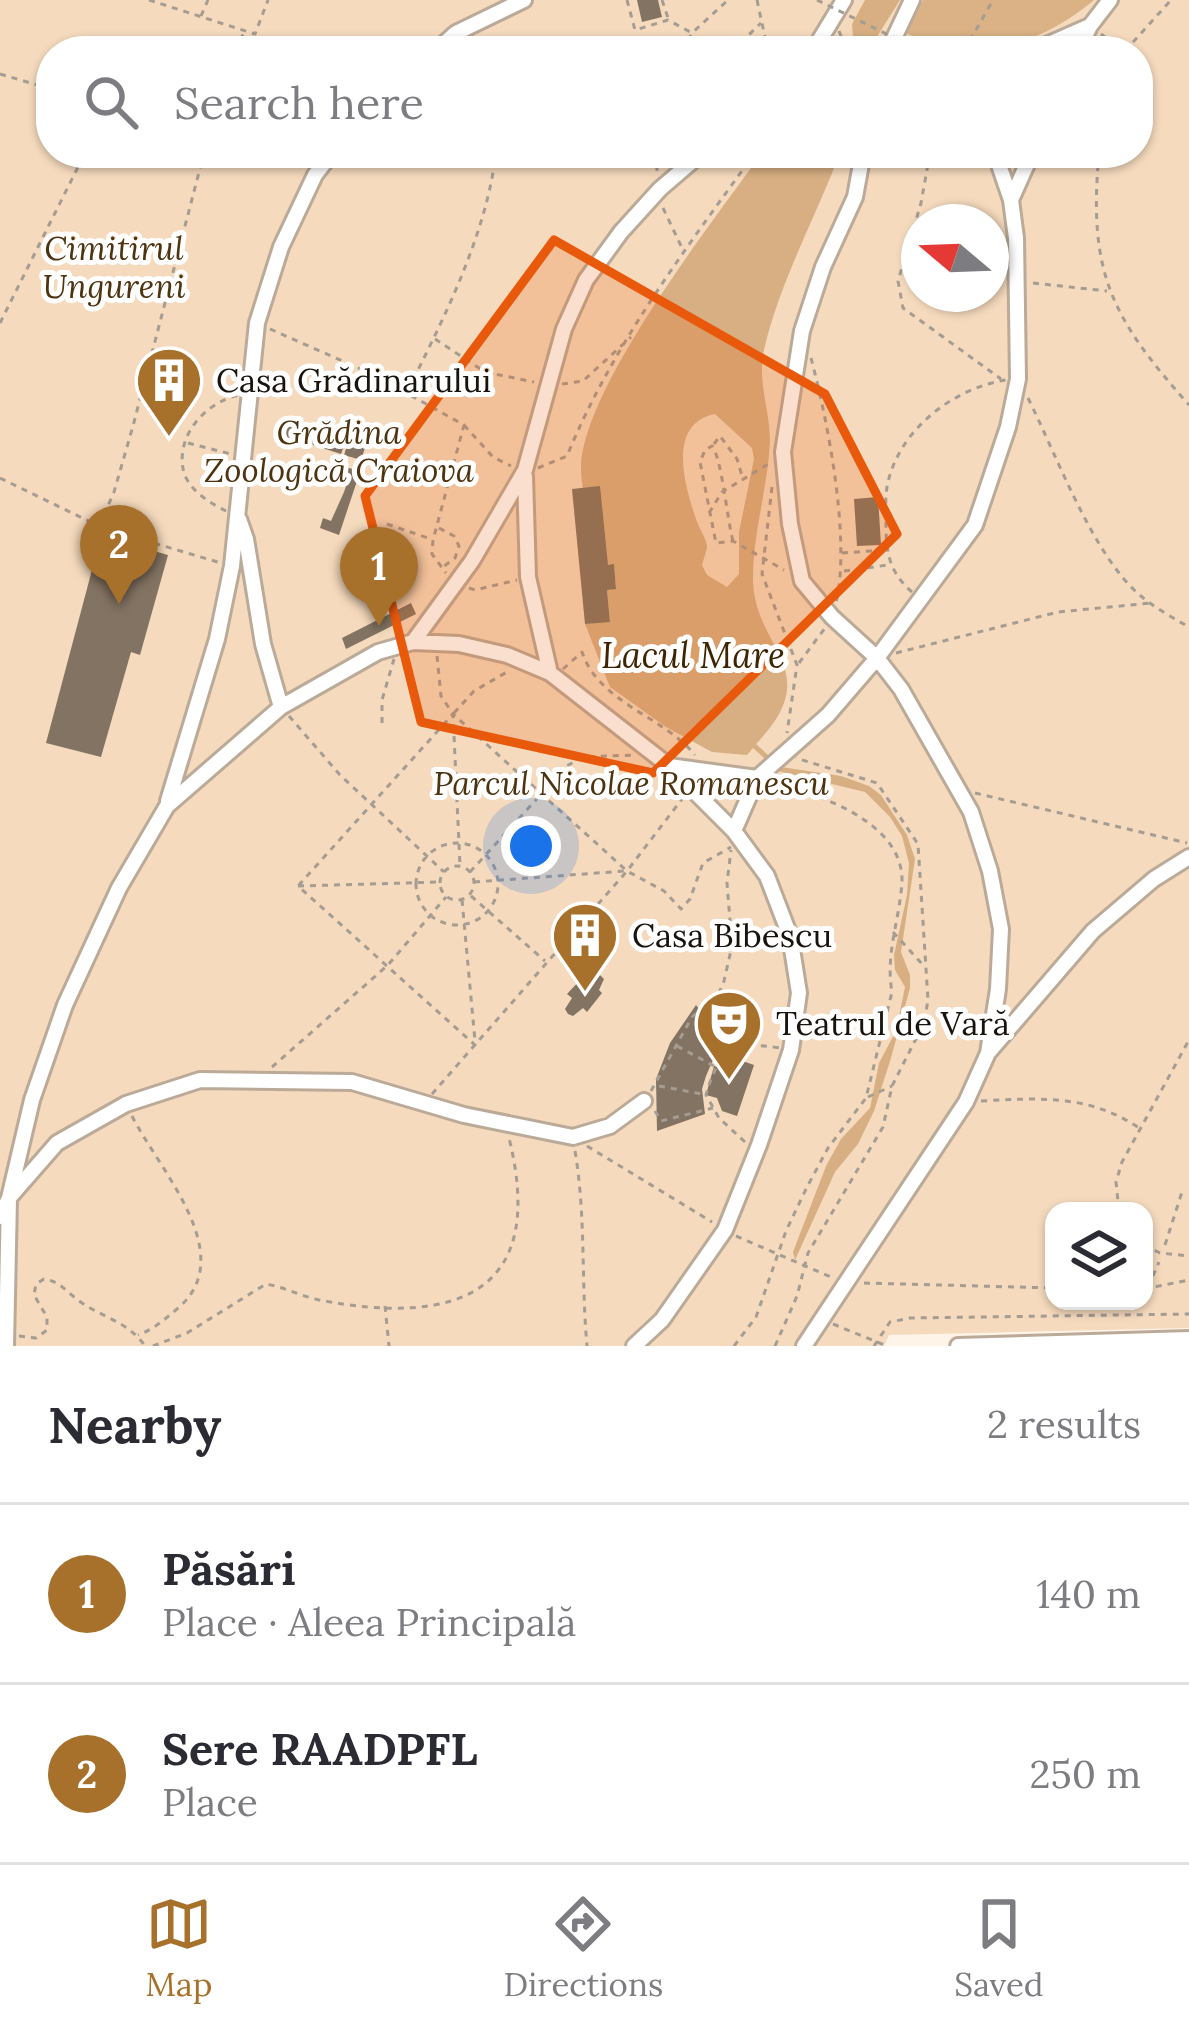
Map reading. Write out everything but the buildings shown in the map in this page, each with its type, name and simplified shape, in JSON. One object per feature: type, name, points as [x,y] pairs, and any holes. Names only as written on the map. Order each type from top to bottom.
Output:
[{"type":"street","points":[[453,36],[524,0]]},
{"type":"street","points":[[823,36],[844,0]]},
{"type":"street","points":[[895,36],[912,0]]},
{"type":"street","points":[[1085,36],[1110,0]]},
{"type":"street","points":[[1067,36],[1090,26]]},
{"type":"street","points":[[5,1342],[9,1198],[32,1100],[65,1005],[111,904],[166,806],[217,639],[232,566],[257,323],[281,247],[320,168]]},
{"type":"street","points":[[406,644],[458,583],[525,470],[564,329],[586,280],[621,232],[684,168]]},
{"type":"street","points":[[860,168],[855,197],[823,267],[802,331],[783,452],[790,524],[802,581],[832,617],[878,658],[901,689],[971,812],[990,871],[1001,928],[988,1053]]},
{"type":"street","points":[[734,831],[757,778],[828,715],[878,658],[974,525],[1008,427],[1018,379],[1019,282],[1011,200],[1000,168]]},
{"type":"street","points":[[1011,200],[1025,168]]},
{"type":"street","points":[[525,470],[528,577],[552,675]]},
{"type":"street","points":[[238,518],[281,707]]},
{"type":"street","points":[[166,806],[281,707],[378,652],[406,644],[459,644],[522,661],[552,675],[669,766],[734,831],[767,876],[790,937],[799,992],[791,1050],[725,1231],[662,1320],[634,1346]]},
{"type":"street","points":[[669,766],[757,778]]},
{"type":"street","points":[[804,1346],[965,1102],[988,1053],[1094,931],[1154,879],[1189,857]]},
{"type":"street","points":[[0,1217],[9,1198],[57,1143],[126,1104],[200,1080],[352,1082],[572,1137],[610,1126],[644,1101]]},
{"type":"street","points":[[958,1346],[1189,1339]]},
{"type":"path","points":[[149,0],[255,34],[268,0]]},
{"type":"path","points":[[200,18],[208,0]]},
{"type":"path","points":[[627,0],[635,30],[668,20]]},
{"type":"path","points":[[662,0],[668,20],[692,33]]},
{"type":"path","points":[[690,36],[728,0]]},
{"type":"path","points":[[757,0],[764,36]]},
{"type":"path","points":[[817,0],[891,36]]},
{"type":"path","points":[[973,36],[993,0]]},
{"type":"path","points":[[1138,36],[1171,0]]},
{"type":"path","points":[[836,16],[842,36]]},
{"type":"path","points":[[747,36],[761,22]]},
{"type":"path","points":[[1090,26],[1104,36]]},
{"type":"path","points":[[242,36],[244,32]]},
{"type":"path","points":[[0,74],[36,85]]},
{"type":"path","points":[[0,323],[78,168]]},
{"type":"path","points":[[100,526],[133,426],[200,168]]},
{"type":"path","points":[[407,391],[477,231],[494,168]]},
{"type":"path","points":[[656,168],[663,212],[684,250]]},
{"type":"path","points":[[257,323],[407,391],[464,425],[493,458],[525,470],[549,466],[567,456],[585,413],[684,250],[744,168]]},
{"type":"path","points":[[927,168],[898,281],[903,308],[1002,380]]},
{"type":"path","points":[[1098,168],[1094,207],[1107,291],[1145,356],[1189,405]]},
{"type":"path","points":[[1019,282],[1107,291]]},
{"type":"path","points":[[775,1346],[797,1296],[803,1266],[884,1127],[892,1086],[925,1023],[928,1000],[921,862],[917,844],[896,808],[877,783],[783,752],[797,665],[832,617],[843,572],[821,402],[802,331]]},
{"type":"path","points":[[434,338],[485,372],[548,383],[583,381],[633,334]]},
{"type":"path","points":[[920,600],[898,580],[890,565],[886,488],[896,459],[921,424],[941,407],[973,388],[1018,379],[1106,552],[1139,595],[1189,627]]},
{"type":"path","points":[[238,518],[197,493],[184,472],[186,442],[192,426],[209,407],[233,395],[251,394]]},
{"type":"path","points":[[464,425],[432,554],[458,583],[475,590],[528,577]]},
{"type":"path","points":[[742,477],[737,459],[720,436],[705,450],[700,463],[716,543],[734,541],[802,581]]},
{"type":"path","points":[[186,442],[245,457]]},
{"type":"path","points":[[712,446],[720,461],[734,541]]},
{"type":"path","points":[[709,513],[722,492],[777,460],[763,556],[767,591],[797,665]]},
{"type":"path","points":[[0,478],[100,526],[232,566]]},
{"type":"path","points":[[387,524],[433,540]]},
{"type":"path","points":[[438,527],[454,536],[459,547],[455,558],[442,568]]},
{"type":"path","points":[[841,554],[888,550]]},
{"type":"path","points":[[843,572],[890,565]]},
{"type":"path","points":[[878,658],[1058,612],[1151,603]]},
{"type":"path","points":[[382,723],[382,700],[406,644]]},
{"type":"path","points":[[434,644],[441,696],[452,714],[627,871],[664,891],[681,909],[703,862],[731,848]]},
{"type":"path","points":[[552,675],[582,652],[588,670],[611,692],[690,748],[707,771]]},
{"type":"path","points":[[298,886],[474,691],[522,661]]},
{"type":"path","points":[[281,707],[370,806],[445,872]]},
{"type":"path","points":[[452,714],[460,866]]},
{"type":"path","points":[[470,872],[567,766],[582,758],[650,755]]},
{"type":"path","points":[[734,1346],[757,1317],[786,1231],[828,1148],[866,1098],[892,992],[889,975],[902,877],[891,848],[854,810],[814,793],[757,778]]},
{"type":"path","points":[[425,1102],[627,871],[690,788]]},
{"type":"path","points":[[958,788],[1189,844]]},
{"type":"path","points":[[644,1101],[695,1014],[718,993],[732,946],[727,883],[734,831]]},
{"type":"path","points":[[459,843],[485,854],[498,880],[488,910],[463,924],[448,924],[422,904],[416,883],[427,856],[444,844],[459,843]]},
{"type":"path","points":[[446,897],[462,900],[470,895],[474,882],[460,866]]},
{"type":"path","points":[[446,897],[440,882],[445,872],[460,866]]},
{"type":"path","points":[[474,882],[627,871]]},
{"type":"path","points":[[298,886],[440,882]]},
{"type":"path","points":[[298,886],[476,1046]]},
{"type":"path","points":[[470,895],[547,963]]},
{"type":"path","points":[[259,1078],[388,965],[446,897]]},
{"type":"path","points":[[462,900],[476,1046]]},
{"type":"path","points":[[893,932],[924,967]]},
{"type":"path","points":[[695,1014],[726,1054]]},
{"type":"path","points":[[1118,1202],[1117,1181],[1189,1040]]},
{"type":"path","points":[[675,1045],[714,1066]]},
{"type":"path","points":[[759,1145],[729,1130],[713,1108],[706,1095],[714,1066],[726,1054],[754,1045],[791,1050]]},
{"type":"path","points":[[657,1085],[706,1095]]},
{"type":"path","points":[[866,1098],[892,1086]]},
{"type":"path","points":[[965,1102],[1044,1097],[1085,1102],[1140,1130]]},
{"type":"path","points":[[126,1104],[190,1214],[204,1263],[188,1300],[152,1330],[138,1335]]},
{"type":"path","points":[[661,1121],[713,1108]]},
{"type":"path","points":[[153,1346],[187,1333],[266,1284],[318,1300],[385,1306],[435,1304],[472,1296],[497,1277],[509,1255],[519,1199],[506,1124]]},
{"type":"path","points":[[572,1137],[725,1231],[849,1283],[1045,1288]]},
{"type":"path","points":[[572,1137],[585,1226],[580,1261],[587,1346]]},
{"type":"path","points":[[1165,1245],[1182,1192]]},
{"type":"path","points":[[1153,1250],[1189,1256]]},
{"type":"path","points":[[1153,1274],[1159,1262]]},
{"type":"path","points":[[5,1342],[36,1338],[46,1330],[47,1317],[34,1295],[36,1284],[44,1279],[64,1286],[74,1298],[138,1335],[145,1346]]},
{"type":"path","points":[[1153,1287],[1189,1280]]},
{"type":"path","points":[[385,1306],[389,1346]]},
{"type":"path","points":[[876,1344],[890,1322],[910,1318],[1189,1314]]},
{"type":"path","points":[[823,1320],[887,1346]]},
{"type":"highlighted area","points":[[554,240],[825,394],[897,534],[653,773],[421,722],[365,496]]},
{"type":"green space","name":"Parcul Nicolae Romanescu","points":[[0,0],[1189,0],[1189,1328],[889,1335],[884,1346],[0,1346]]},
{"type":"shaded area","points":[[923,0],[1094,0],[1035,36],[906,33]]},
{"type":"water","points":[[865,0],[900,0],[877,36],[853,36],[852,24]]},
{"type":"water","name":"Lacul Mare","points":[[751,168],[834,168],[779,299],[762,362],[770,441],[753,578],[756,603],[787,678],[786,697],[777,718],[756,744],[781,767],[841,776],[869,786],[881,795],[907,835],[915,859],[901,952],[910,988],[891,1058],[874,1111],[858,1144],[835,1172],[795,1260],[793,1252],[826,1166],[841,1139],[870,1108],[879,1063],[896,1031],[905,987],[895,970],[894,955],[909,863],[902,836],[865,792],[778,771],[753,748],[747,755],[712,752],[666,727],[610,687],[585,624],[610,621],[607,590],[616,588],[614,565],[608,565],[584,493],[581,468],[587,435],[626,352]],"holes":[[[715,414],[752,448],[754,459],[739,532],[739,574],[727,587],[707,575],[702,565],[707,546],[687,490],[685,443],[700,420]]]},
{"type":"place","name":"Casa Grădinarului","points":[[169,439]]},
{"type":"place","name":"Sere RAADPFL","points":[[119,604]]},
{"type":"place","name":"Păsări","points":[[379,626]]},
{"type":"place","name":"Casa Bibescu","points":[[585,994]]},
{"type":"place","name":"Teatrul de Vară","points":[[729,1082]]},
{"type":"park label","name":"Cimitirul Ungureni","points":[[114,267]]},
{"type":"park label","name":"Grădina Zoologică Craiova","points":[[339,451]]}]
